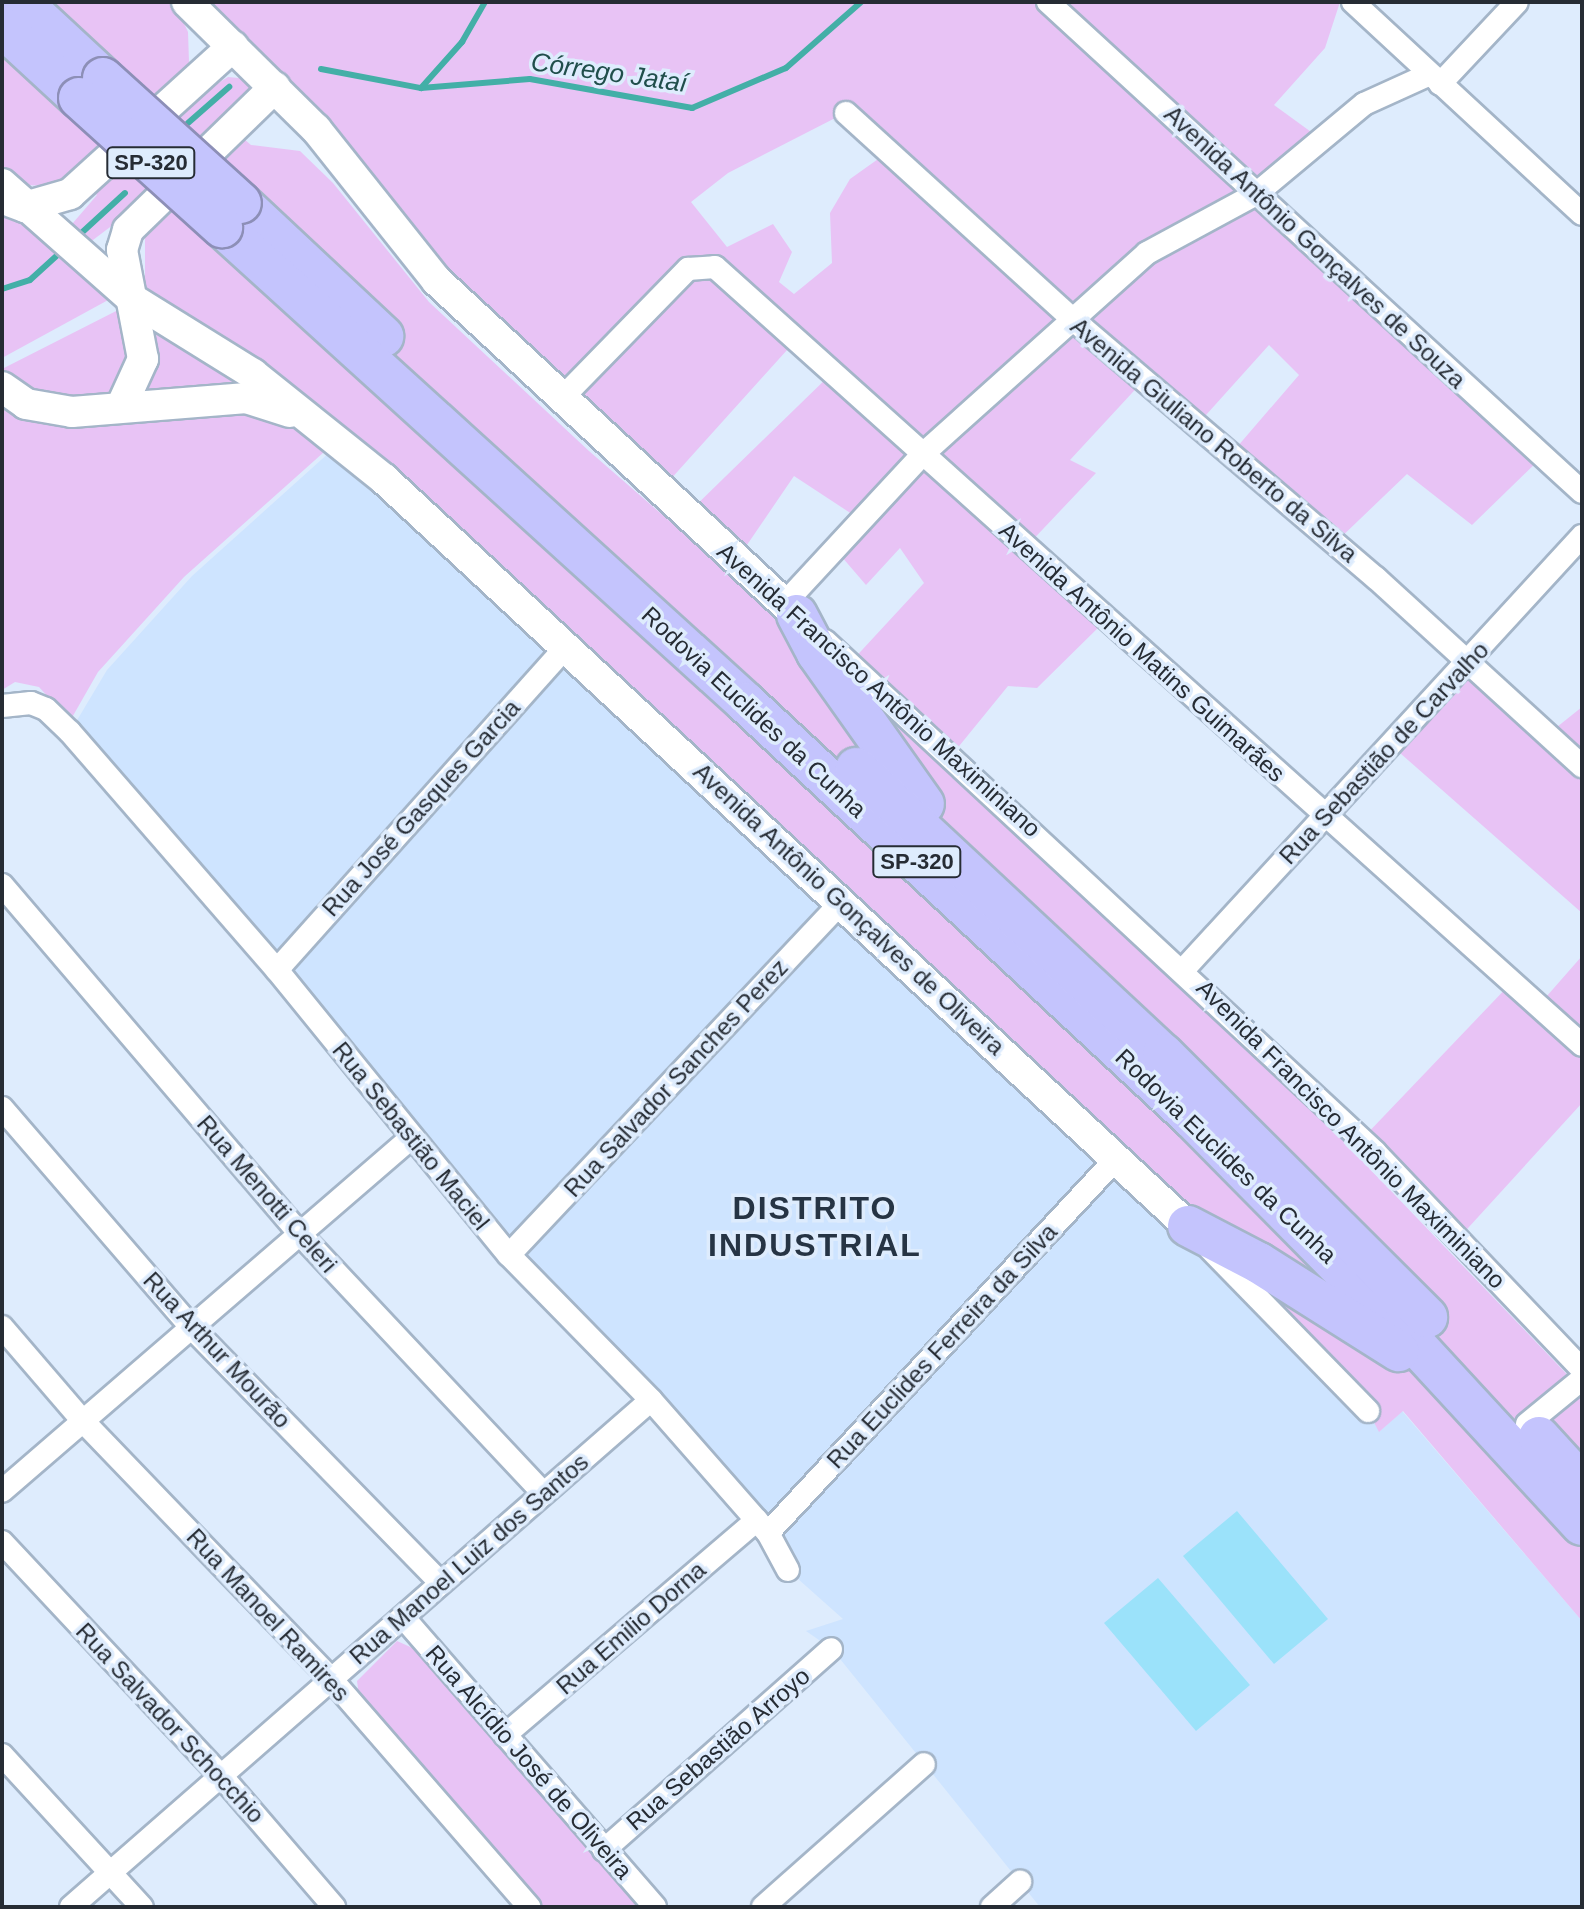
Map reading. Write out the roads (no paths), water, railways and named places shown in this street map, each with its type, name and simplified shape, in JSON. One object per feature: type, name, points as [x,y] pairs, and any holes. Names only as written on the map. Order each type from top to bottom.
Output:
[{"type":"highway","name":"Rodovia Euclides da Cunha","points":[[21,2],[91,88]]},
{"type":"highway","name":"Rodovia Euclides da Cunha","points":[[2,27],[91,88],[984,884],[1321,1207],[1582,1484]]},
{"type":"highway","name":"Rodovia Euclides da Cunha","points":[[232,215],[746,703],[1191,1117],[1463,1395],[1582,1525]]},
{"type":"highway","points":[[790,610],[894,768],[984,884]]},
{"type":"highway","points":[[1188,1226],[1334,1308],[1463,1395]]},
{"type":"main road","name":"Avenida Francisco Antônio Maximiniano","points":[[190,3],[316,129],[436,280],[790,610]]},
{"type":"main road","points":[[13,204],[70,194],[233,46]]},
{"type":"main road","points":[[121,407],[143,359],[122,250],[128,230],[275,87]]},
{"type":"main road","name":"Avenida Antônio Gonçalves de Oliveira","points":[[2,184],[13,204],[51,229],[132,299],[253,374],[315,419],[843,900],[1188,1226]]},
{"type":"main road","name":"Avenida Antônio Gonçalves de Oliveira","points":[[2,387],[26,404],[72,412],[246,398],[315,419]]},
{"type":"street","name":"Avenida Antônio Gonçalves de Souza","points":[[1048,2],[1582,492]]},
{"type":"street","points":[[1353,2],[1582,214]]},
{"type":"street","points":[[790,610],[923,454],[1070,317],[1147,253],[1256,194],[1364,104],[1435,79],[1517,2]]},
{"type":"street","name":"Avenida Giuliano Roberto da Silva","points":[[846,113],[1070,317],[1470,664],[1582,766]]},
{"type":"street","name":"Avenida Antônio Matins Guimarães","points":[[561,399],[688,269],[700,265],[715,267],[1324,818],[1582,1045]]},
{"type":"street","name":"Rua Sebastião de Carvalho","points":[[1184,969],[1470,664],[1582,536]]},
{"type":"street","name":"Avenida Francisco Antônio Maximiniano","points":[[790,610],[1184,969],[1375,1152],[1582,1369]]},
{"type":"street","name":"Rua José Gasques Garcia","points":[[277,970],[566,647]]},
{"type":"street","name":"Rua Sebastião Maciel","points":[[2,706],[31,703],[46,709],[70,732],[277,970],[509,1255],[651,1400],[762,1526],[788,1570]]},
{"type":"street","name":"Rua Menotti Celeri","points":[[2,885],[299,1233],[543,1493]]},
{"type":"street","name":"Rua Salvador Sanches Perez","points":[[509,1255],[843,900]]},
{"type":"street","name":"Rua Arthur Mourão","points":[[2,1108],[190,1326],[441,1583]]},
{"type":"street","points":[[2,1491],[81,1419],[411,1138]]},
{"type":"street","name":"Rua Euclides Ferreira da Silva","points":[[762,1526],[1115,1160]]},
{"type":"street","name":"Avenida Antônio Gonçalves de Oliveira","points":[[1188,1226],[1368,1411]]},
{"type":"street","name":"Rua Manoel Ramires","points":[[2,1327],[81,1419],[332,1680],[529,1907]]},
{"type":"street","points":[[1527,1424],[1582,1379]]},
{"type":"street","name":"Rua Manoel Luiz dos Santos","points":[[71,1907],[224,1779],[441,1583],[651,1400]]},
{"type":"street","name":"Rua Emilio Dorna","points":[[505,1735],[762,1526]]},
{"type":"street","name":"Rua Salvador Schocchio","points":[[2,1542],[224,1779],[334,1907]]},
{"type":"street","name":"Rua Alcídio José de Oliveira","points":[[403,1617],[655,1907]]},
{"type":"street","name":"Rua Sebastião Arroyo","points":[[604,1850],[831,1649]]},
{"type":"street","points":[[2,1755],[142,1907]]},
{"type":"street","points":[[763,1907],[924,1764]]},
{"type":"street","points":[[992,1907],[1020,1882]]},
{"type":"waterway","points":[[421,88],[462,42],[485,2]]},
{"type":"waterway","name":"Córrego Jataí","points":[[321,69],[421,88],[530,79],[692,108],[786,68],[861,2]]},
{"type":"waterway","name":"Córrego Jataí","points":[[188,123],[229,87]]},
{"type":"waterway","name":"Córrego Jataí","points":[[77,237],[125,193]]},
{"type":"waterway","name":"Córrego Jataí","points":[[2,289],[30,280],[63,250]]},
{"type":"district","name":"DISTRITO INDUSTRIAL","points":[[815,1228]]}]
